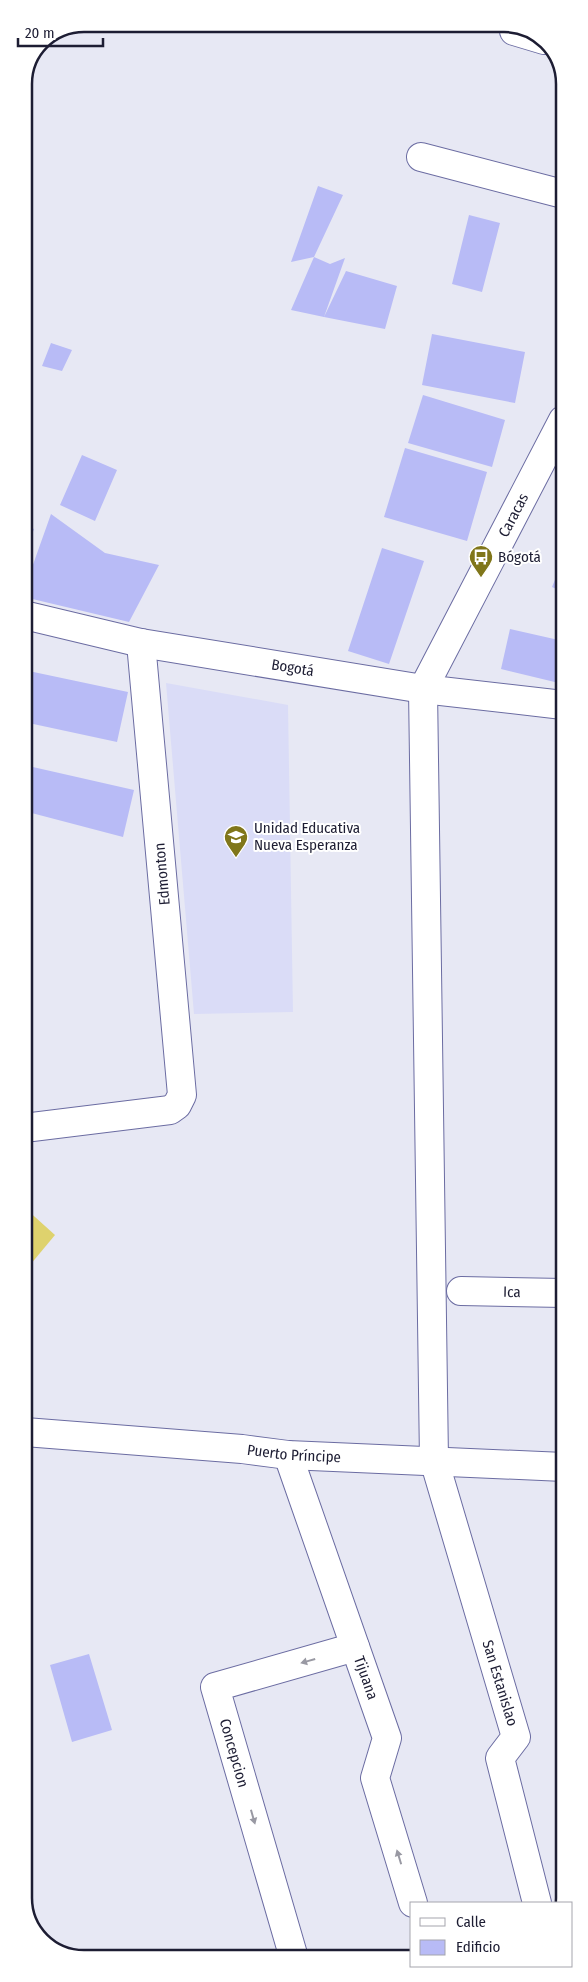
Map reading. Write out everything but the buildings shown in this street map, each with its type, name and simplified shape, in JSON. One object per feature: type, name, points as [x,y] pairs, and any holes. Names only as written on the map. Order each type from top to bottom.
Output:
[{"type":"street","points":[[421,157],[556,192]]},
{"type":"street","name":"Caracas","points":[[423,689],[556,433]]},
{"type":"street","name":"Bogotá","points":[[32,617],[140,643],[423,689],[556,704]]},
{"type":"street","name":"Edmonton","points":[[32,1127],[170,1110],[177,1105],[182,1095],[140,643]]},
{"type":"street","points":[[423,689],[434,1460]]},
{"type":"street","name":"Ica","points":[[461,1292],[556,1293]]},
{"type":"street","name":"Puerto Príncipe","points":[[32,1433],[242,1449],[288,1455],[556,1467]]},
{"type":"street","name":"Tijuana","points":[[288,1455],[387,1738],[375,1778],[413,1902]]},
{"type":"street","name":"San Estanislao","points":[[434,1460],[516,1737],[500,1758],[537,1902]]},
{"type":"street","name":"Concepcion","points":[[292,1949],[215,1687],[355,1647]]},
{"type":"shaded area","name":"Unidad Educativa Nueva Esperanza","points":[[166,683],[288,705],[293,1012],[194,1014]]},
{"type":"shaded area","points":[[32,1214],[55,1235],[32,1263]]},
{"type":"place","name":"Bógotá","points":[[481,578]]},
{"type":"place","name":"Unidad Educativa Nueva Esperanza","points":[[236,858]]}]
